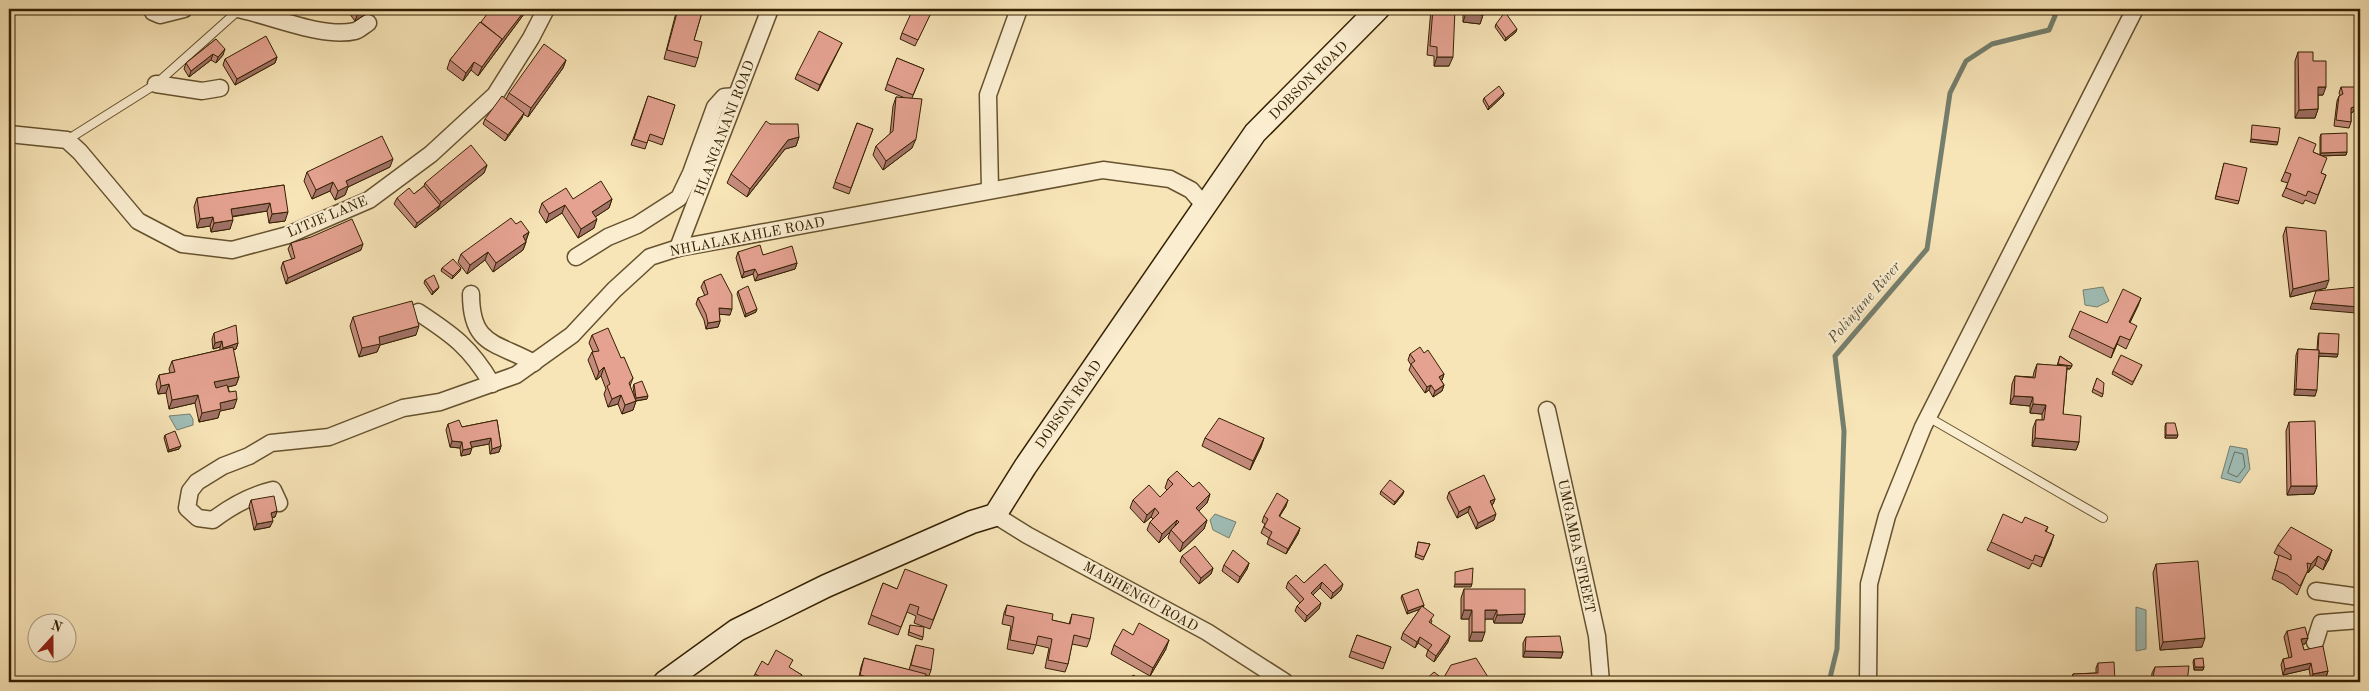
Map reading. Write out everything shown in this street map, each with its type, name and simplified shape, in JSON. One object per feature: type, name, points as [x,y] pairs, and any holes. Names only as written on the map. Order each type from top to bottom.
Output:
[{"type":"street","points":[[153,12],[160,15],[184,9]]},
{"type":"street","points":[[239,9],[320,31],[356,31],[368,23]]},
{"type":"street","name":"LITJE LANE","points":[[67,140],[80,152],[138,221],[182,244],[232,250],[288,234],[369,200],[431,154],[494,95],[531,38],[546,9]]},
{"type":"street","name":"HLANGANANI ROAD","points":[[678,248],[770,9]]},
{"type":"street","points":[[990,189],[988,95],[1019,9]]},
{"type":"street","name":"DOBSON ROAD","points":[[995,515],[1025,467],[1255,133],[1378,9]]},
{"type":"street","points":[[1868,682],[1869,584],[1887,516],[1928,417],[2135,9]]},
{"type":"street","points":[[156,84],[202,91],[220,88]]},
{"type":"street","points":[[576,257],[608,237],[636,225],[679,198],[691,173],[714,107],[724,97],[736,96]]},
{"type":"street","points":[[9,134],[67,140]]},
{"type":"street","name":"NHLALAKAHLE ROAD","points":[[279,503],[273,490],[264,492],[227,510],[213,520],[198,518],[187,508],[190,491],[197,482],[224,466],[249,456],[271,443],[330,437],[403,408],[440,402],[516,375],[572,335],[614,290],[650,257],[678,248],[990,189],[1103,170],[1170,179],[1191,190],[1205,206]]},
{"type":"street","points":[[471,294],[471,310],[478,331],[492,343],[534,363]]},
{"type":"street","points":[[418,312],[459,340],[477,358],[492,384]]},
{"type":"street","name":"UMGAMBA STREET","points":[[1547,410],[1597,636],[1601,682]]},
{"type":"street","points":[[665,682],[738,630],[826,586],[972,522],[995,515]]},
{"type":"street","name":"MABHENGU ROAD","points":[[995,515],[1027,535],[1207,632],[1284,682]]},
{"type":"street","points":[[2316,591],[2360,597]]},
{"type":"street","points":[[2315,642],[2321,622],[2360,620]]},
{"type":"lane","points":[[67,140],[156,84],[239,9]]},
{"type":"lane","points":[[1928,417],[2103,518]]},
{"type":"water","points":[[2103,287],[2109,301],[2097,307],[2085,305],[2083,290]]},
{"type":"water","points":[[190,414],[193,419],[193,425],[177,430],[169,416]]},
{"type":"water","points":[[2230,446],[2247,449],[2250,469],[2240,483],[2221,478]]},
{"type":"water","points":[[1215,514],[1236,522],[1229,538],[1213,530],[1210,520]]},
{"type":"water","points":[[2136,607],[2146,610],[2146,649],[2136,651]]},
{"type":"building","points":[[355,9],[364,9],[358,13]]},
{"type":"building","points":[[491,9],[526,9],[501,41],[502,39],[481,22]]},
{"type":"building","points":[[678,9],[703,9],[694,40],[702,42],[698,58],[667,50]]},
{"type":"building","points":[[913,9],[928,9],[932,11],[918,40],[902,33]]},
{"type":"building","points":[[1433,9],[1455,9],[1453,57],[1437,57],[1437,47],[1430,46]]},
{"type":"building","points":[[1466,9],[1484,9],[1483,15],[1466,13]]},
{"type":"building","points":[[1505,12],[1517,29],[1506,38],[1496,24]]},
{"type":"building","points":[[480,22],[502,39],[482,67],[474,62],[466,73],[450,60]]},
{"type":"building","points":[[819,31],[842,43],[820,85],[797,74]]},
{"type":"building","points":[[266,36],[277,57],[237,79],[225,59]]},
{"type":"building","points":[[216,39],[225,49],[218,57],[213,54],[191,71],[186,63]]},
{"type":"building","points":[[544,44],[566,60],[531,108],[509,93]]},
{"type":"building","points":[[2298,52],[2313,52],[2313,61],[2326,61],[2326,87],[2318,87],[2318,109],[2299,110]]},
{"type":"building","points":[[897,58],[924,69],[913,95],[887,84]]},
{"type":"building","points":[[1499,86],[1504,93],[1489,107],[1484,98]]},
{"type":"building","points":[[2341,87],[2355,87],[2356,106],[2351,108],[2351,122],[2336,120],[2339,96],[2343,94]]},
{"type":"building","points":[[502,96],[524,113],[508,135],[485,119]]},
{"type":"building","points":[[648,96],[675,105],[664,139],[650,134],[647,143],[634,139]]},
{"type":"building","points":[[896,97],[922,99],[916,139],[886,161],[876,146],[893,131]]},
{"type":"building","points":[[766,121],[770,124],[798,124],[799,137],[788,140],[750,189],[731,174]]},
{"type":"building","points":[[857,123],[873,129],[851,188],[835,182]]},
{"type":"building","points":[[2252,125],[2280,128],[2278,142],[2251,139]]},
{"type":"building","points":[[2347,133],[2347,152],[2321,153],[2321,134]]},
{"type":"building","points":[[382,136],[393,159],[346,181],[348,186],[338,191],[333,182],[316,190],[307,172]]},
{"type":"building","points":[[2299,137],[2316,144],[2313,152],[2327,158],[2321,173],[2326,175],[2318,195],[2308,191],[2306,196],[2286,188],[2291,174],[2285,172]]},
{"type":"building","points":[[471,145],[487,165],[441,202],[425,183]]},
{"type":"building","points":[[2224,163],[2247,168],[2239,201],[2216,196]]},
{"type":"building","points":[[601,181],[612,199],[592,212],[597,219],[581,229],[565,205],[549,214],[542,203],[566,188],[573,199]]},
{"type":"building","points":[[284,185],[288,212],[272,214],[270,203],[231,209],[233,220],[214,223],[213,217],[200,219],[197,198]]},
{"type":"building","points":[[424,186],[440,205],[417,223],[397,198],[409,188],[414,194]]},
{"type":"building","points":[[511,218],[516,224],[521,221],[529,232],[523,236],[526,242],[496,263],[488,252],[470,265],[461,254]]},
{"type":"building","points":[[352,219],[363,244],[288,278],[283,262],[295,258],[291,243],[311,237]]},
{"type":"building","points":[[2286,227],[2326,231],[2329,280],[2293,289]]},
{"type":"building","points":[[760,245],[763,255],[792,246],[797,263],[758,275],[755,269],[744,272],[738,252]]},
{"type":"building","points":[[453,259],[461,268],[453,276],[442,268]]},
{"type":"building","points":[[721,274],[732,295],[732,309],[719,308],[720,321],[708,323],[698,298],[708,294],[704,281]]},
{"type":"building","points":[[434,275],[439,287],[433,292],[425,280]]},
{"type":"building","points":[[748,286],[757,309],[746,314],[738,291]]},
{"type":"building","points":[[2357,287],[2359,307],[2312,303],[2316,291]]},
{"type":"building","points":[[2123,289],[2141,298],[2129,322],[2137,326],[2130,340],[2120,336],[2114,349],[2072,329],[2080,311],[2107,323]]},
{"type":"building","points":[[412,301],[419,326],[379,337],[380,344],[362,348],[353,317]]},
{"type":"building","points":[[236,325],[238,343],[223,348],[222,341],[215,343],[214,333]]},
{"type":"building","points":[[608,328],[621,358],[624,357],[633,378],[629,383],[636,401],[625,405],[621,395],[612,399],[607,386],[610,384],[604,367],[599,372],[592,352],[599,351],[592,335]]},
{"type":"building","points":[[2319,333],[2339,334],[2338,354],[2319,353]]},
{"type":"building","points":[[233,347],[239,377],[214,382],[216,388],[227,385],[229,392],[236,391],[237,399],[220,403],[221,409],[202,413],[198,395],[172,400],[169,384],[161,386],[159,375],[175,372],[172,361]]},
{"type":"building","points":[[1420,347],[1424,353],[1428,350],[1444,374],[1439,377],[1444,385],[1435,391],[1431,385],[1427,387],[1411,364],[1415,361],[1410,354]]},
{"type":"building","points":[[2298,349],[2319,350],[2317,390],[2296,389]]},
{"type":"building","points":[[2121,355],[2142,365],[2133,382],[2113,371]]},
{"type":"building","points":[[2060,356],[2072,364],[2072,366],[2058,364]]},
{"type":"building","points":[[2037,364],[2067,366],[2063,414],[2081,416],[2079,442],[2035,438],[2036,420],[2044,420],[2046,405],[2033,404],[2033,397],[2014,396],[2015,376],[2035,378]]},
{"type":"building","points":[[2097,378],[2104,383],[2103,394],[2093,389]]},
{"type":"building","points":[[642,381],[648,396],[636,398],[634,384]]},
{"type":"building","points":[[1219,418],[1264,438],[1253,461],[1205,438]]},
{"type":"building","points":[[459,420],[462,427],[497,420],[501,446],[492,449],[491,438],[470,442],[472,448],[463,450],[462,442],[452,441],[448,424]]},
{"type":"building","points":[[2315,421],[2317,486],[2291,486],[2289,422]]},
{"type":"building","points":[[2166,423],[2175,423],[2178,435],[2166,435]]},
{"type":"building","points":[[175,431],[181,446],[169,450],[165,435]]},
{"type":"building","points":[[1177,471],[1193,487],[1199,482],[1210,494],[1196,508],[1207,520],[1183,543],[1171,530],[1179,522],[1177,520],[1162,534],[1150,522],[1159,513],[1155,508],[1147,515],[1133,500],[1149,485],[1160,497],[1173,484],[1168,479]]},
{"type":"building","points":[[1484,475],[1495,499],[1490,501],[1496,514],[1478,523],[1470,506],[1459,512],[1449,492]]},
{"type":"building","points":[[1390,480],[1404,491],[1395,502],[1381,491]]},
{"type":"building","points":[[1277,493],[1288,500],[1279,516],[1300,528],[1288,549],[1269,538],[1272,532],[1264,527],[1268,519],[1264,516]]},
{"type":"building","points":[[274,496],[277,511],[271,513],[273,521],[257,524],[251,500]]},
{"type":"building","points":[[2003,514],[2022,523],[2025,517],[2048,527],[2045,531],[2054,535],[2044,558],[2035,555],[2033,561],[1991,542]]},
{"type":"building","points":[[2291,527],[2332,550],[2326,561],[2318,556],[2311,564],[2307,563],[2308,570],[2300,586],[2287,575],[2275,570],[2279,555],[2291,560],[2291,555],[2278,545]]},
{"type":"building","points":[[1418,542],[1430,544],[1424,557],[1416,554]]},
{"type":"building","points":[[1195,546],[1213,568],[1201,578],[1182,556]]},
{"type":"building","points":[[1233,550],[1249,563],[1240,577],[1224,565]]},
{"type":"building","points":[[2198,561],[2205,638],[2163,642],[2156,564]]},
{"type":"building","points":[[1325,564],[1343,584],[1333,593],[1322,582],[1311,593],[1321,603],[1307,616],[1297,606],[1304,599],[1288,582],[1296,575],[1304,583]]},
{"type":"building","points":[[1473,568],[1472,584],[1455,584],[1455,572]]},
{"type":"building","points":[[905,569],[947,585],[933,620],[917,614],[919,607],[910,604],[901,627],[871,615],[883,583],[897,589]]},
{"type":"building","points":[[1418,589],[1424,605],[1408,611],[1402,595]]},
{"type":"building","points":[[1464,589],[1525,589],[1525,614],[1497,615],[1497,610],[1485,610],[1485,632],[1472,632],[1472,610],[1464,610]]},
{"type":"building","points":[[1007,605],[1053,614],[1052,620],[1070,624],[1072,614],[1094,618],[1090,639],[1074,635],[1068,664],[1048,660],[1052,639],[1038,636],[1036,645],[1010,640],[1014,617],[1005,615]]},
{"type":"building","points":[[1422,606],[1434,615],[1429,622],[1450,636],[1436,656],[1428,650],[1432,645],[1420,637],[1417,642],[1403,633]]},
{"type":"building","points":[[1139,623],[1169,640],[1153,668],[1114,645],[1123,629],[1133,635]]},
{"type":"building","points":[[910,625],[924,627],[923,637],[909,632]]},
{"type":"building","points":[[2305,627],[2308,638],[2301,639],[2304,650],[2323,646],[2328,671],[2313,674],[2311,663],[2285,669],[2283,659],[2292,657],[2287,631]]},
{"type":"building","points":[[1357,635],[1391,647],[1385,663],[1351,651]]},
{"type":"building","points":[[1560,636],[1563,652],[1525,651],[1526,637]]},
{"type":"building","points":[[916,645],[934,649],[931,670],[911,665]]},
{"type":"building","points":[[776,650],[793,660],[789,667],[802,675],[798,682],[770,682],[755,674],[762,661],[768,665]]},
{"type":"building","points":[[864,658],[926,674],[923,682],[881,682],[860,675]]},
{"type":"building","points":[[1476,658],[1488,677],[1482,682],[1424,681],[1434,672],[1443,679],[1451,665]]},
{"type":"building","points":[[2203,658],[2204,667],[2195,667],[2194,659]]},
{"type":"building","points":[[2114,662],[2115,682],[2073,682],[2073,674],[2098,673],[2098,663]]},
{"type":"building","points":[[2189,666],[2187,682],[2152,682],[2155,667]]},
{"type":"building","points":[[1133,675],[1145,682],[1130,682]]},
{"type":"waterway","name":"Polinjane River","points":[[1829,682],[1837,649],[1844,431],[1835,356],[1927,249],[1950,93],[1966,61],[1992,44],[2049,30],[2055,16],[2052,9]]}]
